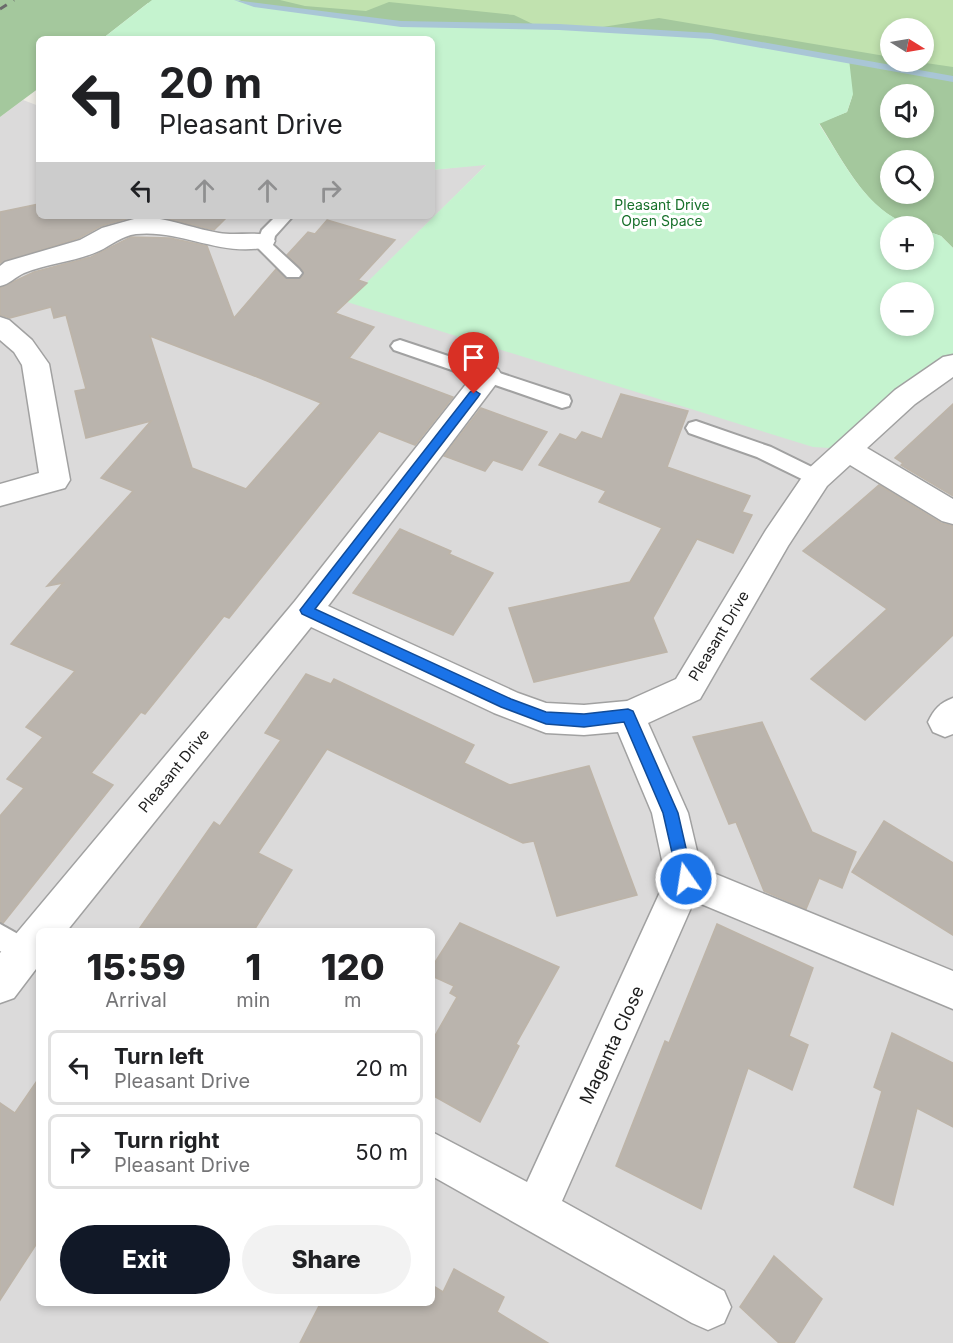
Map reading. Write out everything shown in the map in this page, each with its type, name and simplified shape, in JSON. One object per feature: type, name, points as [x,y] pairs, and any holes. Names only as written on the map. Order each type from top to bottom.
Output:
[{"type":"street","points":[[0,278],[14,268],[89,246],[111,233],[134,227],[153,225],[232,242],[263,241]]},
{"type":"street","points":[[0,326],[23,346],[35,364],[55,480],[0,495]]},
{"type":"street","name":"Pleasant Drive","points":[[306,610],[506,703],[546,718],[584,720],[628,716],[657,705],[688,689],[777,538],[817,478],[905,397],[953,364]]},
{"type":"street","name":"Pleasant Drive","points":[[36,928],[306,610],[488,376]]},
{"type":"street","points":[[846,449],[953,513]]},
{"type":"street","points":[[628,716],[670,813],[686,879],[953,990]]},
{"type":"street","name":"Magenta Close","points":[[536,1210],[686,879]]},
{"type":"street","name":"Pleasant Drive","points":[[0,984],[27,939]]},
{"type":"street","points":[[435,1155],[708,1307]]},
{"type":"lane","points":[[282,219],[263,241],[272,256],[292,273]]},
{"type":"lane","points":[[400,346],[562,401]]},
{"type":"lane","points":[[696,428],[764,452],[817,478]]},
{"type":"shaded area","points":[[23,100],[36,105],[36,219],[432,219],[348,302],[953,364],[953,1343],[0,1343],[0,117]]},
{"type":"shaded area","points":[[487,164],[435,216],[435,170]]},
{"type":"green space","points":[[0,0],[280,0],[305,6],[366,11],[389,2],[514,15],[539,27],[590,29],[659,18],[880,55],[880,72],[934,72],[934,64],[953,67],[953,248],[941,236],[934,234],[934,216],[889,215],[861,188],[849,172],[819,123],[847,112],[853,94],[767,71],[148,3],[106,36],[36,36],[36,90],[0,117]]},
{"type":"green space","points":[[152,0],[953,0],[953,194],[934,172],[934,150],[912,150],[899,138],[934,138],[934,84],[880,84],[880,122],[811,62]]},
{"type":"green space","name":"Pleasant Drive Open Space","points":[[152,0],[238,0],[254,5],[401,24],[559,27],[711,36],[849,59],[853,94],[847,112],[819,124],[858,184],[869,197],[892,216],[880,216],[880,270],[934,270],[934,234],[941,236],[953,248],[953,364],[846,449],[813,447],[347,302],[431,219],[435,219],[435,215],[486,165],[435,170],[435,36],[106,36]]},
{"type":"building","points":[[36,205],[36,219],[126,219],[101,226],[79,238],[0,263],[0,212]]},
{"type":"building","points":[[168,219],[225,219],[214,230]]},
{"type":"building","points":[[327,220],[395,240],[358,280],[367,283],[335,313],[374,327],[349,358],[453,397],[415,445],[379,431],[229,618],[224,616],[145,714],[141,712],[91,773],[113,785],[3,923],[0,922],[0,816],[24,788],[7,779],[43,737],[26,727],[75,671],[11,644],[63,583],[47,586],[133,491],[101,478],[151,421],[86,438],[75,391],[86,389],[66,315],[54,318],[51,307],[10,318],[0,315],[0,288],[34,272],[91,257],[131,237],[170,238],[207,246],[234,318],[276,269],[287,279],[301,278],[304,272],[287,255],[308,232],[315,234]],"holes":[[[150,336],[321,403],[246,489],[192,468]]]},
{"type":"building","points":[[621,394],[688,411],[667,467],[750,496],[742,512],[752,515],[733,553],[697,539],[653,618],[667,652],[534,682],[509,608],[630,582],[662,528],[599,502],[606,491],[539,465],[560,434],[576,440],[582,432],[602,439]]},
{"type":"building","points":[[953,404],[953,496],[901,465],[903,463],[895,458]]},
{"type":"building","points":[[481,408],[547,432],[522,470],[493,460],[485,471],[444,456]]},
{"type":"building","points":[[879,485],[941,523],[953,526],[953,635],[865,720],[811,679],[887,609],[803,551]]},
{"type":"building","points":[[400,529],[451,551],[449,554],[493,573],[453,635],[353,593]]},
{"type":"building","points":[[306,674],[331,684],[334,679],[474,745],[464,763],[510,785],[589,766],[637,895],[557,916],[534,841],[523,843],[327,749],[258,853],[292,870],[256,928],[140,928],[214,822],[220,826],[281,740],[265,733]]},
{"type":"building","points":[[762,722],[812,832],[856,852],[842,888],[819,878],[806,909],[764,891],[736,822],[729,824],[693,737]]},
{"type":"building","points":[[884,821],[953,863],[953,935],[852,872]]},
{"type":"building","points":[[460,923],[559,967],[516,1044],[519,1046],[480,1122],[435,1097],[435,1036],[457,997],[450,993],[454,986],[435,977],[435,962]]},
{"type":"building","points":[[717,924],[813,968],[789,1036],[808,1045],[792,1090],[748,1068],[701,1209],[616,1166],[665,1041],[669,1043]]},
{"type":"building","points":[[892,1033],[953,1063],[953,1127],[917,1108],[893,1205],[854,1187],[882,1091],[874,1087]]},
{"type":"building","points":[[36,1082],[36,1245],[0,1300],[0,1103],[15,1113]]},
{"type":"building","points":[[774,1256],[822,1299],[794,1343],[779,1343],[740,1307]]},
{"type":"building","points":[[454,1269],[504,1297],[497,1312],[548,1343],[300,1343],[319,1306],[435,1306],[435,1287],[443,1292]]},
{"type":"waterway","points":[[238,0],[254,5],[401,24],[559,27],[711,36],[953,79]]},
{"type":"railway","points":[[0,9],[14,0]]},
{"type":"route","points":[[474,394],[306,610],[506,703],[546,718],[584,720],[628,716],[670,813],[686,879]]}]
